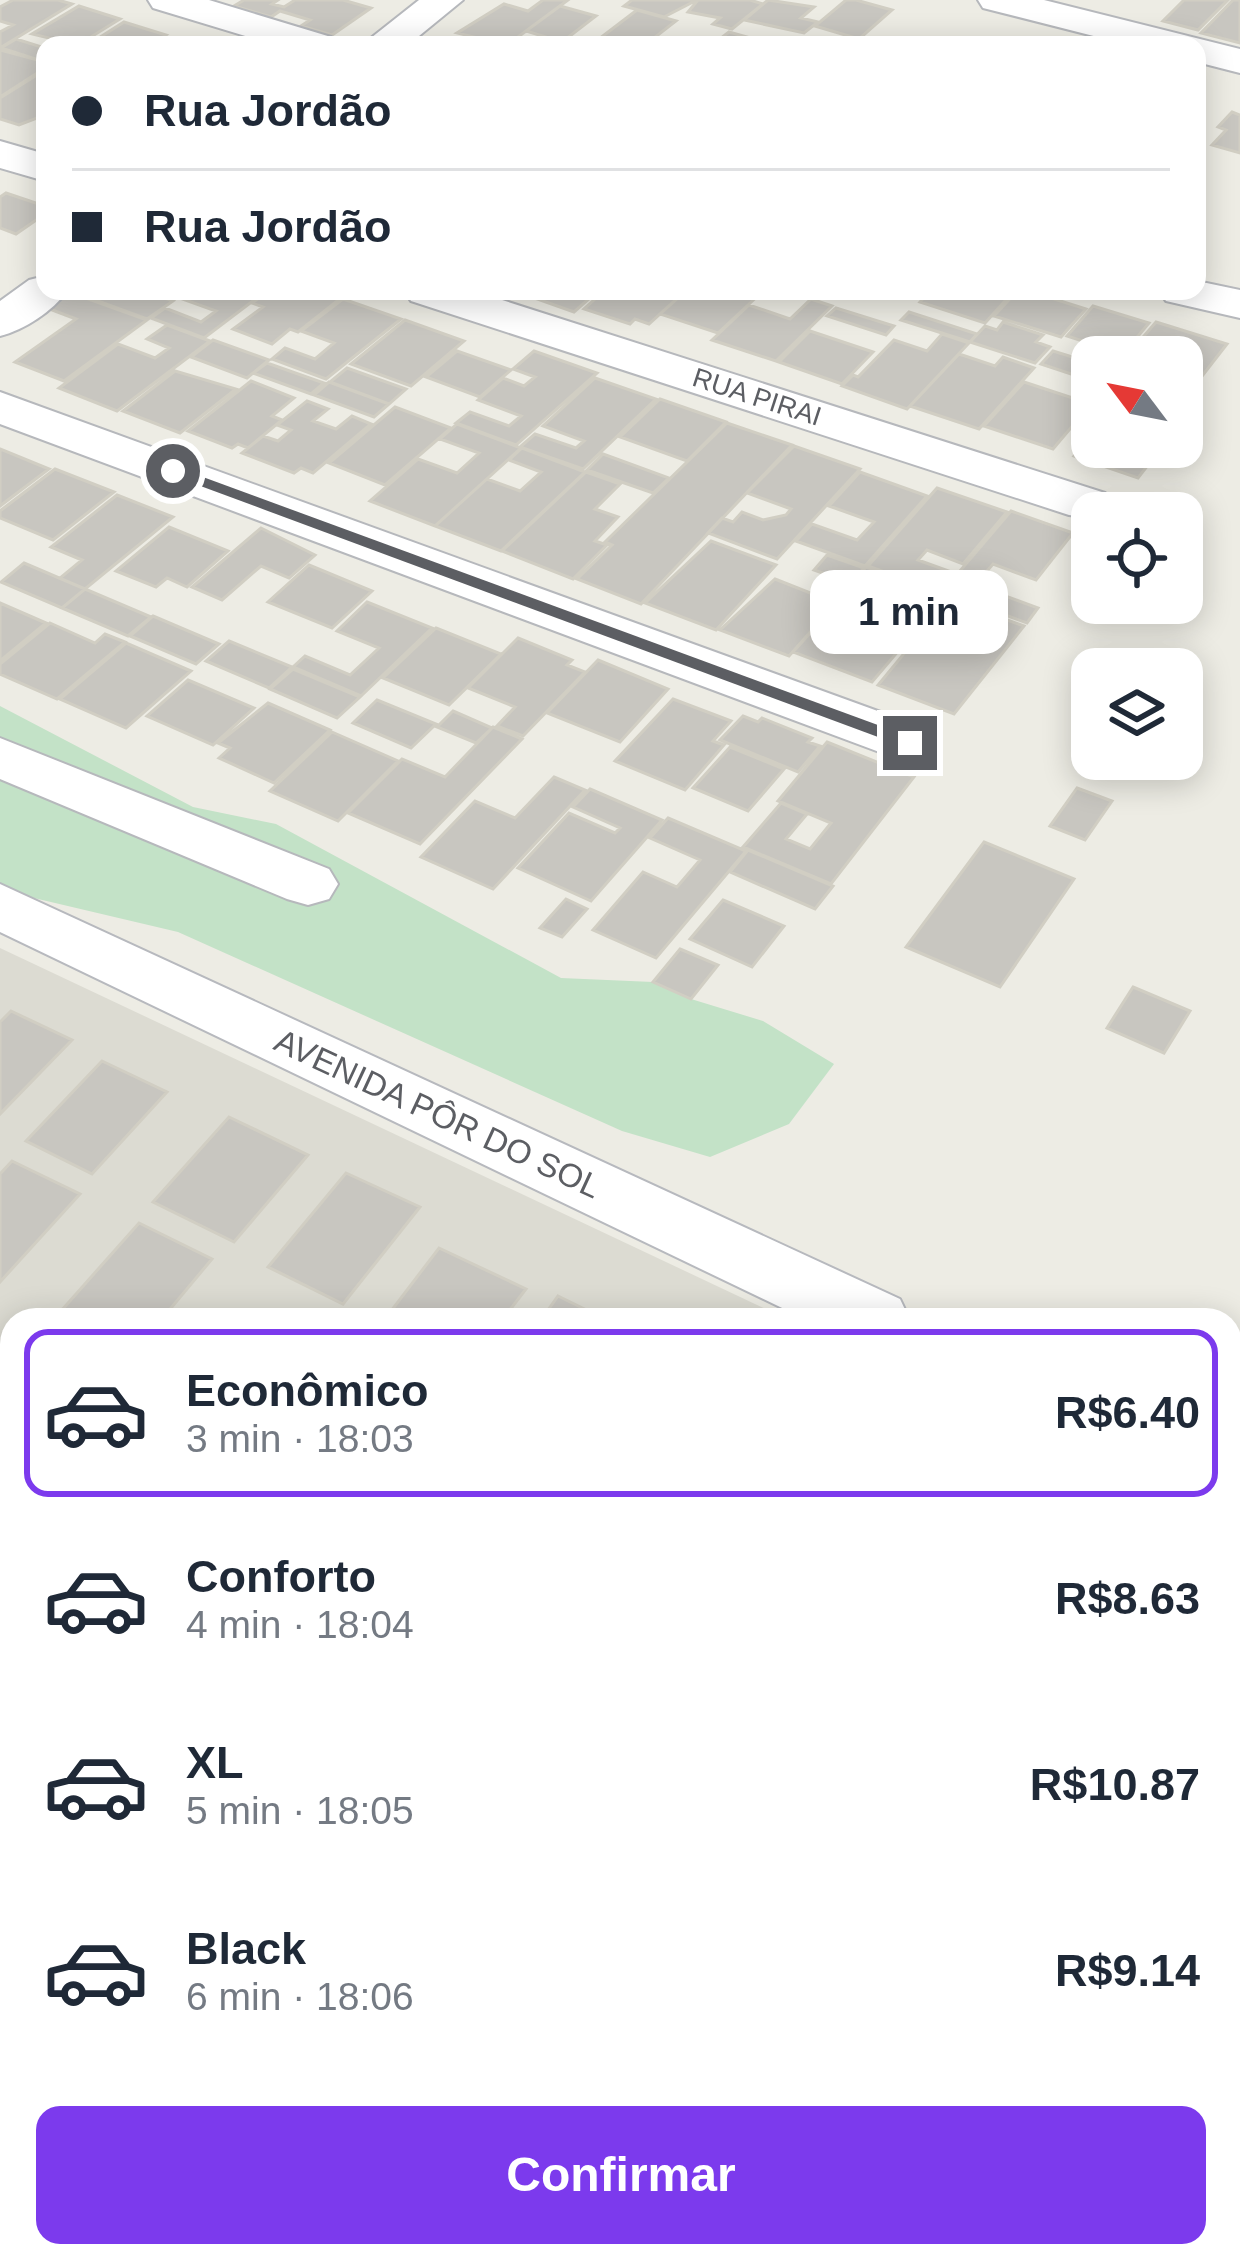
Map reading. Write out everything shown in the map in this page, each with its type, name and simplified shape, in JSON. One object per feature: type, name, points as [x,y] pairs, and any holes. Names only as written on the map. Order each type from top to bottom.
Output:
[{"type":"street","points":[[167,0],[287,36]]},
{"type":"street","points":[[399,36],[444,0]]},
{"type":"street","points":[[997,0],[1142,36]]},
{"type":"street","points":[[1206,52],[1240,61]]},
{"type":"street","points":[[0,154],[36,165]]},
{"type":"street","points":[[1206,269],[1240,278]]},
{"type":"street","points":[[0,322],[36,296]]},
{"type":"street","points":[[1206,296],[1240,304]]},
{"type":"street","name":"RUA PIRAI","points":[[455,300],[1071,499]]},
{"type":"street","points":[[0,407],[910,743]]},
{"type":"street","points":[[0,757],[308,884]]},
{"type":"street","name":"AVENIDA PÔR DO SOL","points":[[0,906],[850,1308]]},
{"type":"shaded area","points":[[0,948],[764,1308],[0,1308]]},
{"type":"green space","points":[[0,706],[193,807],[276,824],[561,978],[653,982],[763,1021],[834,1064],[789,1124],[710,1157],[622,1131],[178,932],[0,890]]},
{"type":"building","points":[[13,0],[72,4],[0,48],[0,32],[13,25],[0,21],[0,7]]},
{"type":"building","points":[[244,0],[278,0],[272,4],[284,7],[295,0],[343,0],[371,8],[332,35],[301,26],[310,20],[280,11],[271,17],[234,6]]},
{"type":"building","points":[[543,0],[568,0],[519,36],[457,33],[504,4],[528,11]]},
{"type":"building","points":[[632,0],[697,0],[664,17],[624,6]]},
{"type":"building","points":[[698,0],[763,4],[732,29],[713,24],[720,18],[688,12]]},
{"type":"building","points":[[768,0],[814,7],[801,18],[818,22],[804,33],[744,20]]},
{"type":"building","points":[[846,0],[892,10],[862,36],[815,26]]},
{"type":"building","points":[[1184,0],[1228,0],[1198,30],[1163,21]]},
{"type":"building","points":[[1233,0],[1240,0],[1240,43],[1201,33]]},
{"type":"building","points":[[79,6],[120,19],[93,36],[32,34]]},
{"type":"building","points":[[560,6],[596,16],[570,36],[526,31]]},
{"type":"building","points":[[637,10],[676,21],[657,36],[603,36]]},
{"type":"building","points":[[124,22],[166,35],[164,36],[102,36]]},
{"type":"building","points":[[16,39],[36,45],[36,59],[1,48]]},
{"type":"building","points":[[0,50],[36,60],[36,74],[0,97]]},
{"type":"building","points":[[36,76],[36,118],[19,125],[0,119],[0,98]]},
{"type":"building","points":[[1232,112],[1240,115],[1240,153],[1212,145],[1226,130],[1218,127]]},
{"type":"building","points":[[6,193],[36,203],[36,220],[16,234],[0,228],[0,197]]},
{"type":"building","points":[[58,300],[91,300],[147,320],[64,381],[15,362],[76,319],[47,308]]},
{"type":"building","points":[[95,300],[173,301],[147,319]]},
{"type":"building","points":[[185,300],[254,300],[204,338],[151,318],[165,308],[201,322],[216,311]]},
{"type":"building","points":[[338,300],[298,332],[290,329],[272,344],[233,329],[263,307],[252,303]]},
{"type":"building","points":[[342,300],[401,319],[326,379],[272,359],[285,348],[315,359],[334,343],[301,331]]},
{"type":"building","points":[[540,300],[588,300],[574,312]]},
{"type":"building","points":[[594,300],[675,300],[649,324],[635,319],[630,324],[584,309]]},
{"type":"building","points":[[676,300],[753,300],[718,333],[660,314]]},
{"type":"building","points":[[810,300],[832,306],[776,361],[712,340],[749,305],[790,319]]},
{"type":"building","points":[[922,300],[1006,300],[985,323]]},
{"type":"building","points":[[1009,300],[1058,300],[1086,309],[1061,337],[994,316]]},
{"type":"building","points":[[1093,306],[1149,323],[1138,336],[1067,336]]},
{"type":"building","points":[[836,308],[894,326],[886,335],[827,316]]},
{"type":"building","points":[[909,312],[977,334],[970,342],[901,320]]},
{"type":"building","points":[[405,320],[464,341],[411,386],[351,364]]},
{"type":"building","points":[[1003,322],[1043,335],[1036,342],[1050,347],[1035,363],[970,342],[985,326],[997,330]]},
{"type":"building","points":[[1156,322],[1201,336],[1144,336]]},
{"type":"building","points":[[167,325],[210,341],[117,411],[59,388],[118,344],[155,358],[169,348],[147,339]]},
{"type":"building","points":[[810,331],[873,352],[842,384],[779,362]]},
{"type":"building","points":[[942,334],[969,343],[907,409],[842,386],[853,375],[858,377],[894,340],[927,351]]},
{"type":"building","points":[[1203,337],[1227,344],[1203,375]]},
{"type":"building","points":[[213,340],[269,360],[247,378],[191,357]]},
{"type":"building","points":[[457,351],[511,370],[480,397],[426,377]]},
{"type":"building","points":[[534,351],[597,373],[516,445],[456,423],[470,412],[509,426],[521,416],[478,400],[503,378],[524,386],[535,377],[513,369]]},
{"type":"building","points":[[1053,351],[1071,357],[1071,374],[1041,364]]},
{"type":"building","points":[[959,354],[995,366],[1003,357],[1034,368],[979,429],[910,406]]},
{"type":"building","points":[[267,363],[324,383],[311,394],[253,373]]},
{"type":"building","points":[[347,368],[406,389],[389,404],[330,382]]},
{"type":"building","points":[[175,371],[236,389],[180,433],[123,411]]},
{"type":"building","points":[[595,378],[656,399],[583,469],[520,447],[535,434],[576,448],[584,441],[543,426]]},
{"type":"building","points":[[251,381],[294,398],[272,416],[282,420],[248,448],[238,444],[232,448],[188,431]]},
{"type":"building","points":[[329,382],[389,404],[374,417],[314,395]]},
{"type":"building","points":[[1024,382],[1071,397],[1071,428],[1053,449],[984,426]]},
{"type":"building","points":[[660,399],[726,422],[687,461],[620,437]]},
{"type":"building","points":[[307,401],[328,409],[313,421],[336,429],[352,416],[371,424],[313,473],[301,468],[294,473],[242,453],[263,436],[278,441],[291,430],[277,425]]},
{"type":"building","points":[[395,407],[451,428],[385,485],[329,463]]},
{"type":"building","points":[[727,423],[792,445],[641,604],[577,579],[612,545],[605,542]]},
{"type":"building","points":[[457,424],[521,448],[435,526],[370,501],[418,459],[457,473],[479,453],[440,439]]},
{"type":"building","points":[[794,446],[860,469],[777,559],[708,533],[722,518],[733,522],[742,512],[763,520],[786,515],[791,509],[747,493]]},
{"type":"building","points":[[522,448],[585,472],[501,551],[435,526],[487,479],[520,491],[541,472],[509,460]]},
{"type":"building","points":[[0,449],[49,469],[0,506]]},
{"type":"building","points":[[603,454],[669,478],[653,493],[587,470]]},
{"type":"building","points":[[1109,468],[1146,468],[1138,478]]},
{"type":"building","points":[[55,469],[114,492],[53,540],[0,518],[0,511]]},
{"type":"building","points":[[586,472],[620,484],[595,509],[618,517],[595,541],[607,545],[573,579],[502,551]]},
{"type":"building","points":[[860,472],[927,496],[865,566],[796,541],[812,524],[857,540],[874,522],[829,506]]},
{"type":"building","points":[[937,488],[1007,512],[963,564],[927,550],[918,560],[954,573],[939,592],[868,566]]},
{"type":"building","points":[[117,495],[173,517],[85,589],[60,578],[82,560],[51,547]]},
{"type":"building","points":[[1011,511],[1071,532],[1036,580],[993,564],[975,585],[1038,608],[1027,623],[942,592]]},
{"type":"building","points":[[169,527],[228,551],[187,587],[167,578],[156,587],[116,571]]},
{"type":"building","points":[[261,528],[315,555],[289,578],[261,566],[222,600],[192,587]]},
{"type":"building","points":[[711,541],[776,565],[716,630],[645,603]]},
{"type":"building","points":[[827,555],[864,568],[851,583],[814,570]]},
{"type":"building","points":[[24,563],[85,589],[62,608],[1,582]]},
{"type":"building","points":[[309,565],[372,591],[332,628],[268,602]]},
{"type":"building","points":[[866,567],[943,595],[927,616],[849,587]]},
{"type":"building","points":[[775,579],[836,603],[789,656],[720,630]]},
{"type":"building","points":[[85,589],[151,617],[128,636],[62,608]]},
{"type":"building","points":[[949,599],[1024,626],[954,714],[878,685]]},
{"type":"building","points":[[367,602],[432,628],[361,696],[293,667],[305,656],[350,675],[379,648],[337,631]]},
{"type":"building","points":[[847,602],[917,629],[872,682],[793,652],[830,611],[836,614]]},
{"type":"building","points":[[0,603],[46,623],[0,661]]},
{"type":"building","points":[[153,616],[219,644],[196,664],[130,636]]},
{"type":"building","points":[[50,623],[95,643],[105,634],[125,642],[57,699],[0,674],[0,664]]},
{"type":"building","points":[[436,628],[501,654],[449,705],[383,678]]},
{"type":"building","points":[[518,638],[572,660],[567,665],[585,672],[523,736],[497,726],[515,707],[468,688]]},
{"type":"building","points":[[229,641],[292,667],[269,688],[206,661]]},
{"type":"building","points":[[126,643],[191,671],[126,728],[60,699]]},
{"type":"building","points":[[598,660],[668,689],[620,742],[547,713]]},
{"type":"building","points":[[293,669],[360,697],[337,718],[270,689]]},
{"type":"building","points":[[188,680],[254,708],[213,745],[147,716]]},
{"type":"building","points":[[673,699],[731,721],[713,741],[724,745],[685,790],[615,761]]},
{"type":"building","points":[[377,700],[436,724],[411,748],[353,723]]},
{"type":"building","points":[[268,703],[330,730],[274,783],[219,758],[230,748],[218,743]]},
{"type":"building","points":[[453,711],[492,728],[476,743],[437,727]]},
{"type":"building","points":[[743,716],[758,722],[762,718],[812,738],[808,742],[820,746],[798,772],[720,740]]},
{"type":"building","points":[[493,727],[522,739],[420,844],[348,813],[402,759],[445,777]]},
{"type":"building","points":[[332,732],[398,761],[338,821],[270,791]]},
{"type":"building","points":[[827,742],[914,777],[831,884],[743,847],[781,803],[807,814],[786,839],[810,849],[831,823],[778,801]]},
{"type":"building","points":[[730,747],[784,769],[748,811],[693,788]]},
{"type":"building","points":[[554,777],[585,790],[493,889],[421,857],[475,801],[515,818]]},
{"type":"building","points":[[1077,788],[1112,801],[1085,840],[1050,826]]},
{"type":"building","points":[[590,789],[662,820],[591,901],[518,868],[569,813],[615,833],[620,828],[573,807]]},
{"type":"building","points":[[668,818],[746,851],[656,958],[593,930],[643,872],[677,887],[700,860],[650,838]]},
{"type":"building","points":[[984,842],[1074,879],[1000,987],[906,947]]},
{"type":"building","points":[[748,850],[833,886],[815,909],[730,872]]},
{"type":"building","points":[[566,899],[587,909],[562,937],[540,928]]},
{"type":"building","points":[[723,900],[784,926],[752,967],[690,939]]},
{"type":"building","points":[[680,949],[718,965],[691,999],[653,982]]},
{"type":"building","points":[[1133,987],[1190,1011],[1164,1053],[1107,1028]]},
{"type":"building","points":[[11,1011],[72,1040],[0,1114],[0,1022]]},
{"type":"building","points":[[102,1061],[167,1092],[92,1174],[26,1141]]},
{"type":"building","points":[[229,1117],[308,1155],[234,1242],[153,1202]]},
{"type":"building","points":[[12,1161],[80,1194],[0,1282],[0,1174]]},
{"type":"building","points":[[346,1173],[420,1207],[343,1304],[268,1267]]},
{"type":"building","points":[[139,1223],[212,1259],[171,1308],[64,1308]]},
{"type":"building","points":[[439,1248],[526,1289],[511,1308],[393,1308]]},
{"type":"building","points":[[558,1296],[582,1308],[550,1308]]},
{"type":"route","points":[[173,471],[910,743]]}]
